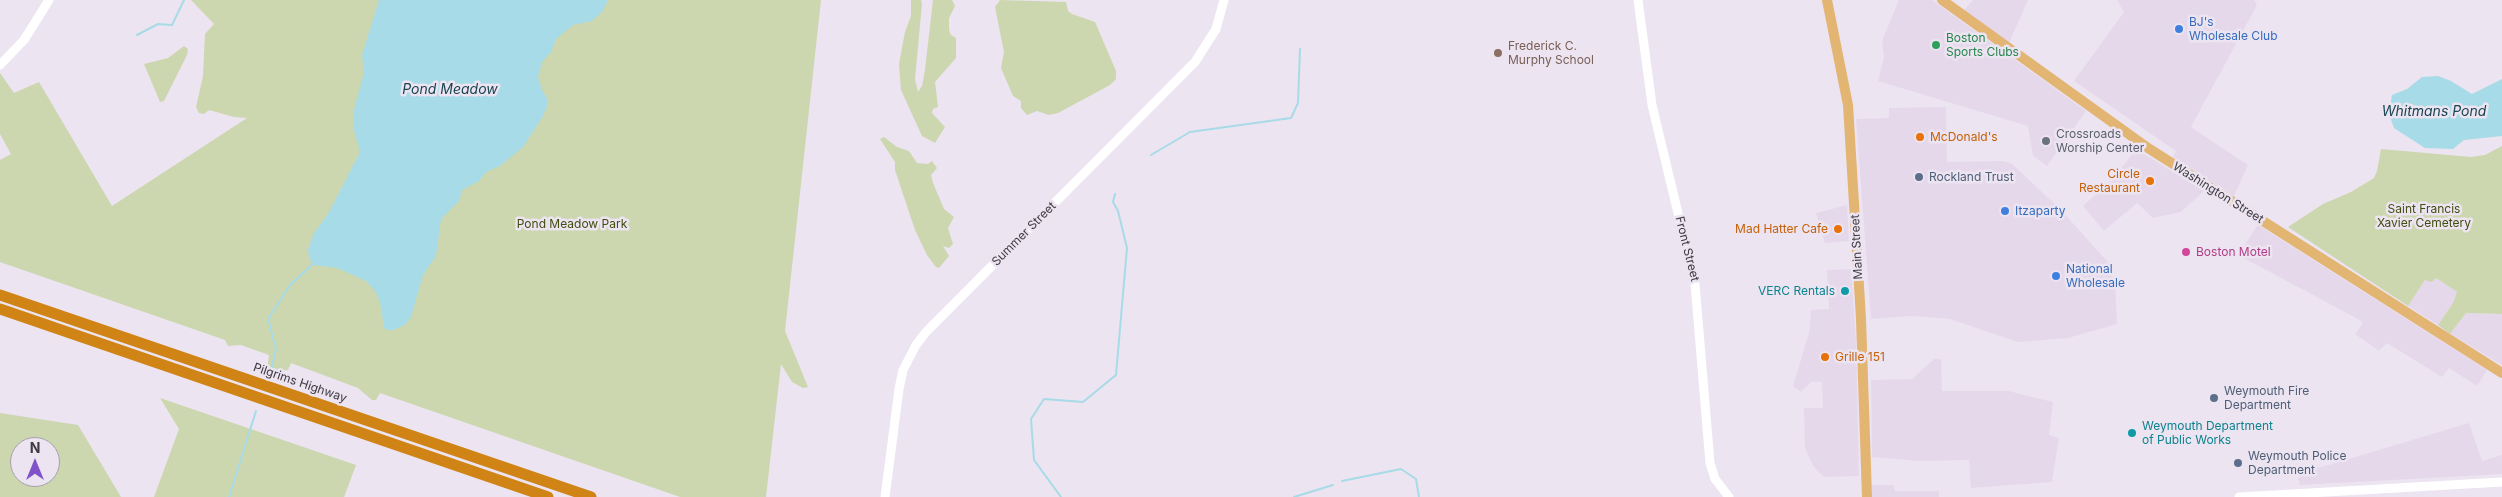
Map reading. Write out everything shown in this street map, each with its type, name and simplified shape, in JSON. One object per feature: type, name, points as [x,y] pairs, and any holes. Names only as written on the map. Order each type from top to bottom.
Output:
[{"type":"highway","name":"Pilgrims Highway","points":[[0,295],[591,497]]},
{"type":"highway","points":[[0,310],[548,497]]},
{"type":"main road","name":"Main Street","points":[[1827,0],[1848,106],[1861,319],[1867,497]]},
{"type":"main road","name":"Washington Street","points":[[1942,0],[2148,148],[2502,373]]},
{"type":"street","points":[[0,65],[24,40],[49,0]]},
{"type":"street","name":"Summer Street","points":[[885,497],[899,389],[904,370],[916,345],[926,332],[1195,62],[1213,35],[1224,0]]},
{"type":"street","name":"Front Street","points":[[1638,0],[1650,97],[1697,292],[1710,463],[1716,479],[1729,497]]},
{"type":"street","points":[[2238,497],[2502,482]]},
{"type":"shaded area","points":[[1899,0],[1932,0],[2086,111],[2047,166],[2033,156],[2028,126],[1878,81],[1884,57],[1882,41]]},
{"type":"shaded area","points":[[1973,0],[2028,0],[2009,43],[1964,10]]},
{"type":"shaded area","points":[[2117,0],[2254,0],[2257,5],[2191,127],[2248,165],[2234,196],[2173,157],[2176,151],[2074,81],[2124,12]]},
{"type":"shaded area","points":[[1946,107],[1947,162],[2003,161],[2012,164],[2060,209],[2107,261],[2115,284],[2117,324],[2068,338],[2018,342],[1950,319],[1912,316],[1871,319],[1856,119],[1889,118],[1889,108]]},
{"type":"shaded area","points":[[2136,149],[2204,191],[2181,212],[2153,218],[2137,203],[2104,231],[2083,206],[2113,179]]},
{"type":"shaded area","points":[[1847,205],[1849,241],[1825,243],[1816,213]]},
{"type":"shaded area","points":[[2258,225],[2487,370],[2477,386],[2449,368],[2442,377],[2387,343],[2379,351],[2355,334],[2363,323],[2358,319],[2238,255]]},
{"type":"shaded area","points":[[1851,269],[1856,341],[1859,476],[1824,477],[1813,466],[1805,448],[1804,408],[1823,408],[1822,382],[1811,382],[1801,392],[1793,386],[1809,333],[1811,310],[1829,309],[1827,270]]},
{"type":"shaded area","points":[[2436,278],[2457,292],[2453,303],[2438,325],[2408,306],[2425,280]]},
{"type":"shaded area","points":[[2466,313],[2502,314],[2502,365],[2450,334]]},
{"type":"shaded area","points":[[1934,359],[1941,359],[1942,391],[2009,391],[2053,402],[2049,435],[2059,438],[2052,482],[1971,488],[1969,460],[1919,461],[1872,457],[1871,380],[1912,379]]},
{"type":"shaded area","points":[[2469,423],[2482,461],[2502,455],[2502,474],[2300,485],[2298,478],[2305,472]]},
{"type":"shaded area","points":[[1872,485],[1893,485],[1895,491],[1939,491],[1939,497],[1872,497]]},
{"type":"green space","name":"Pond Meadow Park","points":[[191,0],[821,0],[785,331],[808,387],[803,388],[792,382],[781,364],[766,497],[680,497],[380,393],[376,400],[372,400],[358,388],[291,363],[288,370],[268,373],[269,355],[241,345],[228,346],[225,340],[0,262],[0,160],[11,154],[0,134],[0,73],[14,93],[39,82],[112,206],[247,118],[234,117],[209,110],[204,114],[199,113],[196,107],[203,76],[205,34],[214,24]]},
{"type":"green space","points":[[911,0],[921,0],[922,4],[915,79],[918,92],[922,86],[925,70],[933,0],[952,0],[955,6],[949,18],[949,30],[951,35],[956,38],[956,58],[935,82],[938,107],[933,109],[932,113],[945,127],[935,143],[922,136],[901,90],[899,64],[905,32],[911,16]]},
{"type":"green space","points":[[1000,0],[1066,2],[1068,11],[1072,14],[1095,22],[1116,71],[1116,79],[1110,85],[1058,113],[1049,115],[1037,111],[1027,115],[1021,108],[1021,101],[1013,96],[1001,68],[1004,52],[995,7]]},
{"type":"green space","points":[[184,46],[188,49],[187,55],[164,101],[160,102],[144,64],[168,58]]},
{"type":"green space","points":[[884,137],[897,147],[909,151],[917,163],[928,164],[932,161],[937,168],[931,175],[933,183],[944,209],[954,217],[948,228],[953,244],[949,248],[943,246],[949,256],[939,268],[936,267],[927,255],[915,230],[895,170],[895,162],[880,139]]},
{"type":"green space","name":"Saint Francis Xavier Cemetery","points":[[2502,146],[2502,314],[2466,313],[2450,334],[2438,325],[2453,303],[2457,292],[2436,278],[2432,282],[2425,280],[2408,306],[2288,227],[2323,204],[2351,192],[2374,178],[2381,149],[2471,157],[2485,155]]},
{"type":"green space","points":[[160,398],[356,465],[344,497],[154,497],[179,429]]},
{"type":"green space","points":[[0,413],[78,425],[121,497],[0,497]]},
{"type":"water","name":"Pond Meadow","points":[[379,0],[608,0],[602,12],[592,21],[573,25],[556,39],[551,52],[542,62],[538,77],[547,98],[547,106],[543,116],[523,147],[500,166],[486,172],[479,181],[462,190],[459,201],[441,219],[436,256],[423,275],[411,317],[405,325],[390,331],[384,328],[380,302],[375,291],[366,281],[337,268],[314,265],[309,258],[308,249],[314,233],[328,214],[360,152],[353,126],[353,114],[364,72],[362,55]]},
{"type":"water","name":"Whitmans Pond","points":[[2438,76],[2451,81],[2472,94],[2502,79],[2502,136],[2464,140],[2453,149],[2425,148],[2394,128],[2389,114],[2392,95],[2407,89],[2422,77]]},
{"type":"waterway","points":[[137,35],[158,24],[172,25],[184,0]]},
{"type":"waterway","points":[[1151,155],[1190,132],[1291,118],[1298,103],[1300,49]]},
{"type":"waterway","points":[[1061,497],[1034,460],[1031,419],[1044,399],[1083,402],[1116,375],[1127,248],[1118,211],[1113,202],[1115,194]]},
{"type":"waterway","points":[[270,374],[276,349],[268,319],[290,285],[315,262]]},
{"type":"waterway","points":[[229,497],[256,411]]},
{"type":"waterway","points":[[1342,481],[1401,469],[1416,479],[1419,497]]},
{"type":"waterway","points":[[1294,497],[1333,485]]},
{"type":"place","name":"BJ's Wholesale Club","points":[[2179,29]]},
{"type":"place","name":"Boston Sports Clubs","points":[[1936,45]]},
{"type":"place","name":"Frederick C. Murphy School","points":[[1498,53]]},
{"type":"place","name":"McDonald's","points":[[1920,137]]},
{"type":"place","name":"Crossroads Worship Center","points":[[2046,141]]},
{"type":"place","name":"Rockland Trust","points":[[1919,177]]},
{"type":"place","name":"Circle Restaurant","points":[[2150,181]]},
{"type":"place","name":"Itzaparty","points":[[2005,211]]},
{"type":"place","name":"Mad Hatter Cafe","points":[[1838,229]]},
{"type":"place","name":"Boston Motel","points":[[2186,252]]},
{"type":"place","name":"National Wholesale","points":[[2056,276]]},
{"type":"place","name":"VERC Rentals","points":[[1845,291]]},
{"type":"place","name":"Grille 151","points":[[1825,357]]},
{"type":"place","name":"Weymouth Fire Department","points":[[2214,398]]},
{"type":"place","name":"Weymouth Department of Public Works","points":[[2132,433]]},
{"type":"place","name":"Weymouth Police Department","points":[[2238,463]]}]
